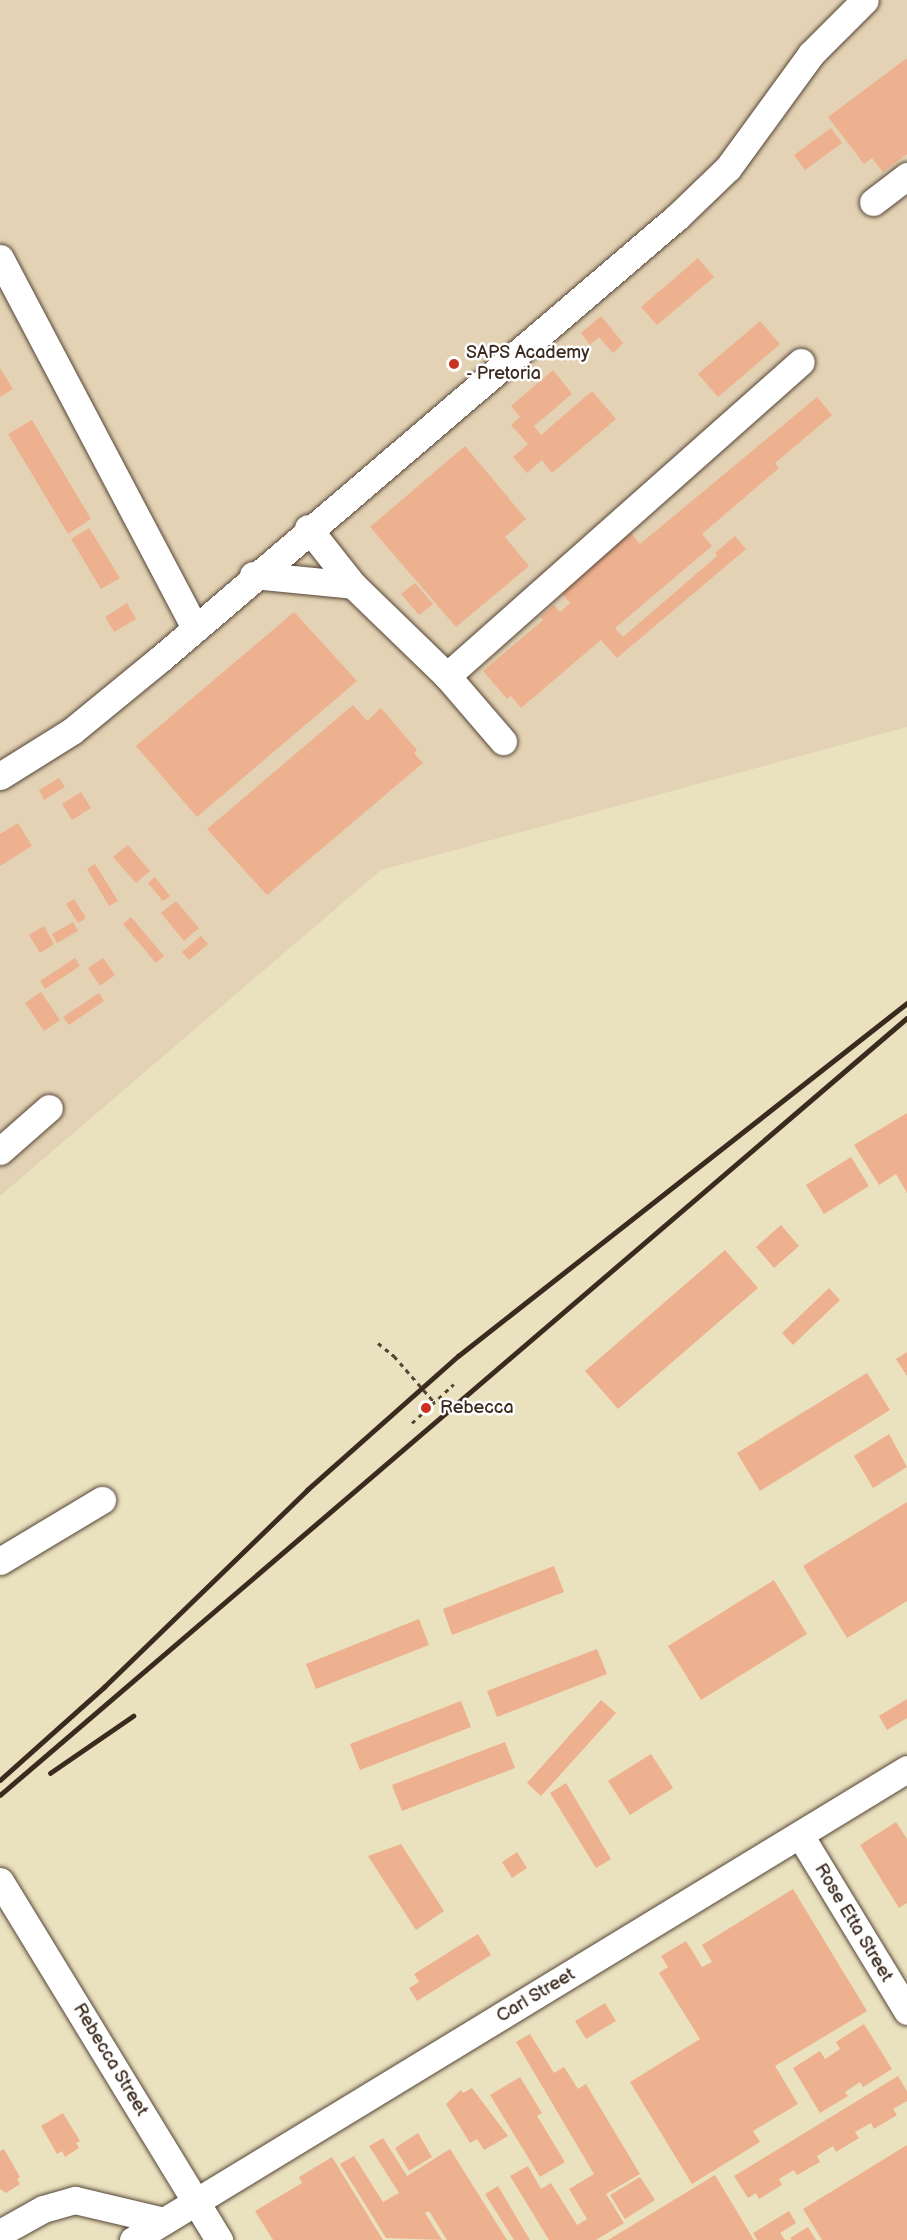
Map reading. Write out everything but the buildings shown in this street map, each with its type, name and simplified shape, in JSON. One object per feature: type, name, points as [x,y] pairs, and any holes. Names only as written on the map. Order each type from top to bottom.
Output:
[{"type":"street","points":[[0,777],[72,731],[708,188],[728,168],[811,54],[865,0]]},
{"type":"street","points":[[873,202],[907,176]]},
{"type":"street","points":[[0,258],[194,626]]},
{"type":"street","points":[[447,676],[801,362]]},
{"type":"street","points":[[308,528],[353,585],[447,676],[503,741]]},
{"type":"street","points":[[254,576],[353,585]]},
{"type":"street","points":[[0,1151],[49,1108]]},
{"type":"street","points":[[0,1561],[102,1500]]},
{"type":"street","name":"Carl Street","points":[[133,2240],[907,1769]]},
{"type":"street","name":"Rose Etta Street","points":[[800,1835],[907,2011]]},
{"type":"street","name":"Rebecca Street","points":[[0,1881],[219,2240]]},
{"type":"street","points":[[0,2234],[43,2209],[75,2200],[164,2221]]},
{"type":"path","points":[[378,1343],[394,1356],[435,1403]]},
{"type":"path","points":[[412,1423],[454,1384]]},
{"type":"shaded area","name":"SAPS Academy - Pretoria","points":[[0,0],[907,0],[907,727],[381,870],[0,1196]]},
{"type":"railway","points":[[0,1780],[104,1687],[307,1490],[458,1356],[907,1003]]},
{"type":"railway","points":[[0,1795],[907,1018]]},
{"type":"railway","points":[[50,1773],[133,1716]]},
{"type":"place","name":"SAPS Academy - Pretoria","points":[[454,364]]},
{"type":"place","name":"Rebecca","points":[[426,1408]]}]
